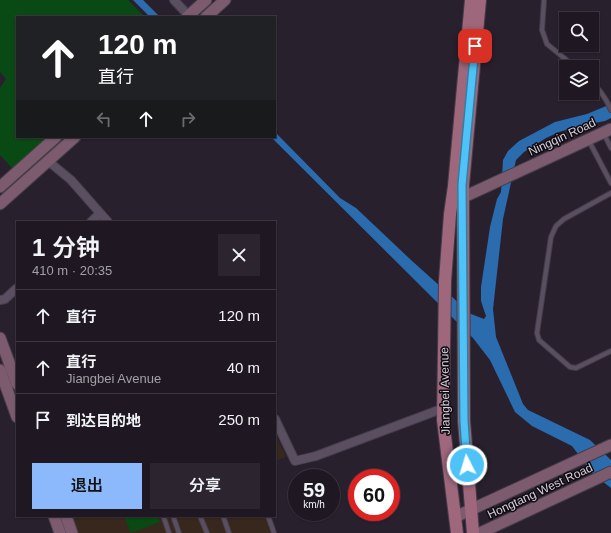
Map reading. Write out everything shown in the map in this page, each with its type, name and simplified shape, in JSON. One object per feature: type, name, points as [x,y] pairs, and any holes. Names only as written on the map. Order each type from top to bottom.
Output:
[{"type":"main road","points":[[188,16],[206,0]]},
{"type":"main road","points":[[207,16],[226,0]]},
{"type":"main road","points":[[451,203],[454,186],[471,0]]},
{"type":"main road","points":[[463,197],[462,185],[480,0]]},
{"type":"main road","name":"Ningqin Road","points":[[451,203],[607,130]]},
{"type":"main road","points":[[0,187],[55,138]]},
{"type":"main road","points":[[0,204],[74,138]]},
{"type":"main road","name":"Jiangbei Avenue","points":[[463,197],[464,421],[473,533]]},
{"type":"main road","name":"Jiangbei Avenue","points":[[451,203],[446,281],[443,420],[456,533]]},
{"type":"main road","points":[[0,338],[16,381]]},
{"type":"main road","points":[[0,370],[16,414]]},
{"type":"main road","name":"Hongtang West Road","points":[[455,517],[608,446]]},
{"type":"main road","name":"Hongtang West Road","points":[[480,533],[611,472]]},
{"type":"main road","points":[[54,517],[60,533]]},
{"type":"main road","points":[[66,517],[72,533]]},
{"type":"street","points":[[174,0],[188,16]]},
{"type":"street","points":[[48,161],[71,180],[107,221]]},
{"type":"street","points":[[92,221],[100,213]]},
{"type":"street","points":[[0,300],[5,299],[16,289]]},
{"type":"street","points":[[276,421],[296,461],[316,456],[444,408]]},
{"type":"lane","points":[[544,0],[542,30],[547,44],[566,60]]},
{"type":"lane","points":[[599,88],[606,98],[611,110]]},
{"type":"lane","points":[[607,130],[611,148]]},
{"type":"lane","points":[[588,139],[611,183]]},
{"type":"lane","points":[[611,193],[564,219],[556,226],[551,237],[537,333],[539,340],[570,367],[576,368],[611,351]]},
{"type":"lane","points":[[164,517],[169,533]]},
{"type":"lane","points":[[173,517],[179,533]]},
{"type":"lane","points":[[200,517],[207,533]]},
{"type":"lane","points":[[223,517],[229,533]]},
{"type":"lane","points":[[268,517],[274,533]]},
{"type":"shaded area","points":[[179,0],[201,0],[189,10]]},
{"type":"shaded area","points":[[276,436],[286,457],[276,461]]},
{"type":"shaded area","points":[[71,517],[270,517],[276,533],[77,533]]},
{"type":"green space","points":[[0,0],[128,0],[144,16],[16,16],[16,138],[47,138],[13,169],[0,155],[0,88],[6,79],[0,72]]},
{"type":"green space","points":[[124,517],[158,517],[160,522],[131,533]]},
{"type":"water","points":[[133,0],[143,0],[159,16],[149,16]]},
{"type":"water","points":[[611,104],[611,118],[605,121],[559,132],[546,138],[524,152],[516,160],[503,219],[493,309],[496,337],[523,404],[528,410],[590,440],[611,460],[611,488],[593,474],[572,446],[532,426],[515,412],[490,360],[473,338],[272,138],[276,138],[276,133],[340,198],[356,208],[471,314],[484,319],[486,316],[481,301],[481,287],[490,227],[497,199],[501,192],[503,160],[508,151],[519,141],[555,122],[587,114]]},
{"type":"route","points":[[467,465],[464,421],[462,185],[475,46]]}]
